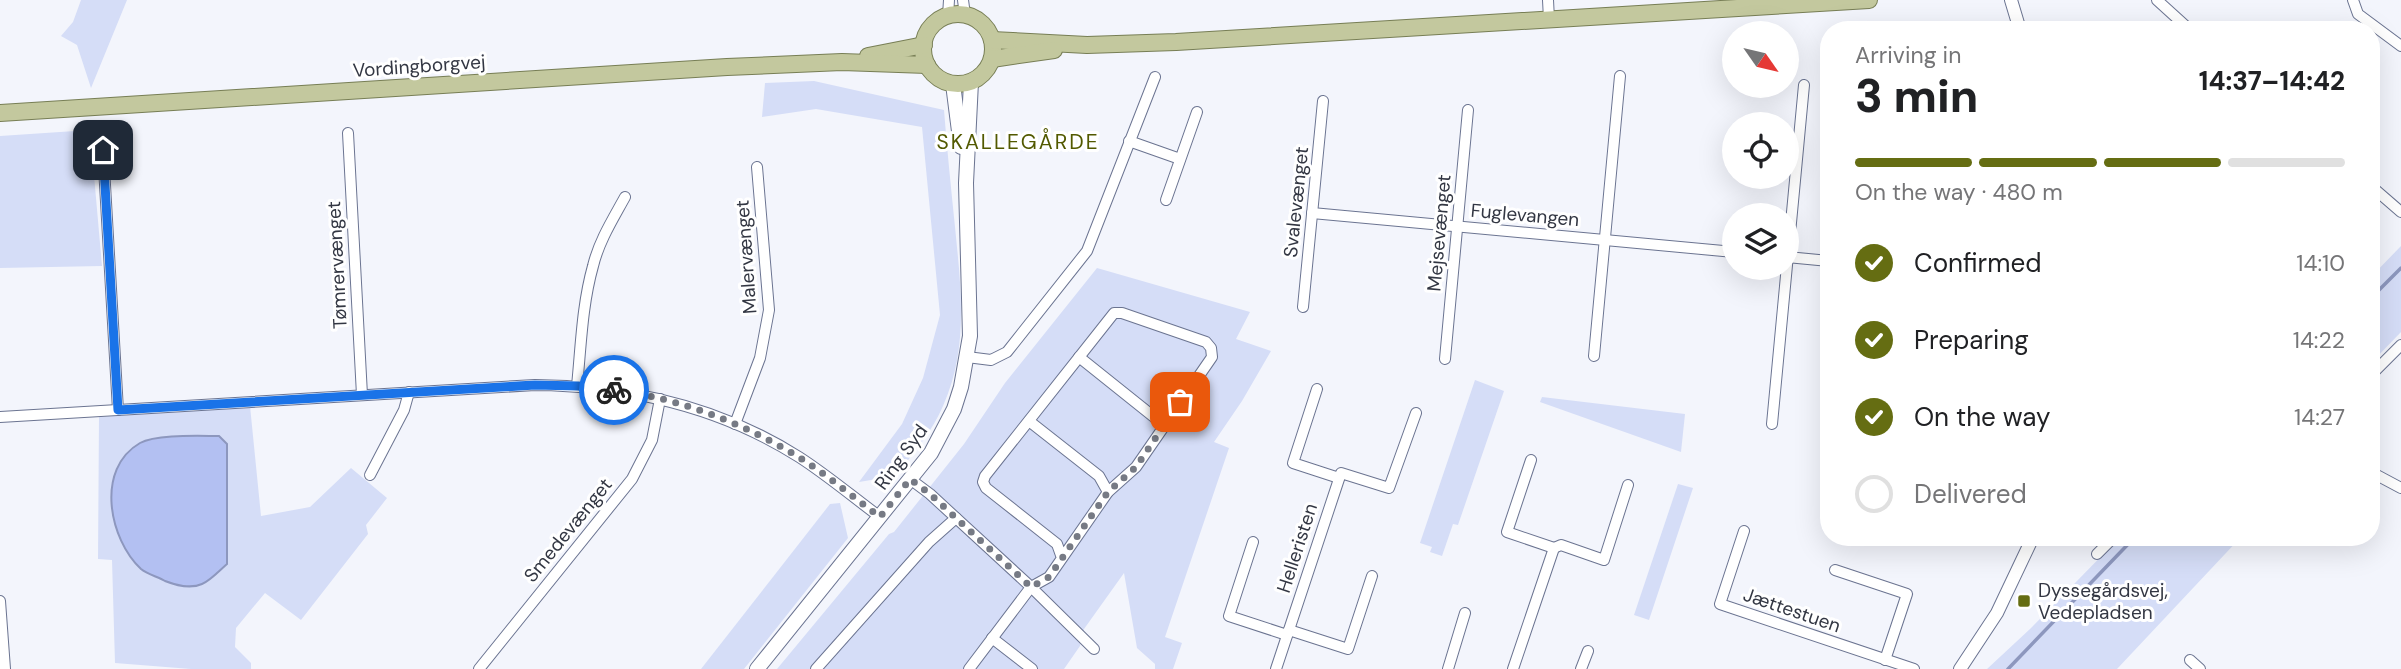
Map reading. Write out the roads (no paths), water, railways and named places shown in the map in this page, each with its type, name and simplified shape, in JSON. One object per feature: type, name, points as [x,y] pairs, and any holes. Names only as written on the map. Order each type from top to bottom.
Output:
[{"type":"main road","points":[[992,40],[1087,45],[1176,42],[1869,0]]},
{"type":"main road","points":[[948,8],[964,8],[982,24],[992,40],[992,60],[986,71],[971,82],[953,84],[940,79],[927,65],[924,45],[934,24],[948,8]]},
{"type":"main road","name":"Vordingborgvej","points":[[842,62],[924,45]]},
{"type":"main road","points":[[992,60],[1087,45]]},
{"type":"main road","name":"Vordingborgvej","points":[[0,113],[842,62],[927,65]]},
{"type":"main road","name":"Ring Syd","points":[[757,669],[880,517],[943,434],[961,387],[971,312],[966,183],[971,82]]},
{"type":"main road","name":"Ring Syd","points":[[953,84],[966,183]]},
{"type":"street","points":[[1548,0],[1549,19]]},
{"type":"street","points":[[2011,0],[2017,21]]},
{"type":"street","points":[[2157,0],[2180,21]]},
{"type":"street","points":[[2353,0],[2358,14],[2367,21]]},
{"type":"street","points":[[2380,31],[2401,47]]},
{"type":"street","points":[[1594,356],[1620,76]]},
{"type":"street","points":[[967,357],[991,360],[1007,352],[1087,251],[1155,77]]},
{"type":"street","points":[[1792,203],[1804,85]]},
{"type":"street","name":"Svalevænget","points":[[1303,307],[1323,101]]},
{"type":"street","name":"Mejsevænget","points":[[1445,359],[1468,110]]},
{"type":"street","points":[[1166,200],[1197,112]]},
{"type":"street","name":"Tømrervænget","points":[[348,132],[362,395]]},
{"type":"street","points":[[1129,141],[1180,159]]},
{"type":"street","points":[[103,150],[118,410]]},
{"type":"street","name":"Malervænget","points":[[735,424],[760,358],[769,310],[757,167]]},
{"type":"street","points":[[2380,194],[2401,212]]},
{"type":"street","points":[[578,386],[586,294],[593,263],[605,232],[625,197]]},
{"type":"street","name":"Fuglevangen","points":[[1312,213],[1722,251]]},
{"type":"street","points":[[1799,258],[1820,260]]},
{"type":"street","points":[[1772,424],[1785,280]]},
{"type":"street","points":[[969,669],[1031,587],[1049,577],[1108,492],[1136,467],[1212,357],[1211,348],[1206,342],[1122,313],[1114,313],[985,476],[986,488],[1057,544],[1062,558]]},
{"type":"street","points":[[2380,366],[2401,345]]},
{"type":"street","points":[[1079,357],[1164,425]]},
{"type":"street","points":[[0,417],[535,385],[618,390],[660,399],[735,424],[798,457],[880,517]]},
{"type":"street","points":[[1317,389],[1293,463],[1339,478],[1340,472],[1389,488],[1416,413]]},
{"type":"street","points":[[370,475],[403,412],[409,392]]},
{"type":"street","name":"Smedevænget","points":[[479,669],[632,479],[652,440],[660,399]]},
{"type":"street","points":[[1029,421],[1099,476],[1108,492]]},
{"type":"street","points":[[1531,460],[1507,532],[1554,548],[1561,545],[1604,559],[1628,485]]},
{"type":"street","points":[[2380,477],[2401,488]]},
{"type":"street","name":"Helleristen","points":[[1276,669],[1339,478]]},
{"type":"street","points":[[910,479],[1031,587],[1094,649]]},
{"type":"street","points":[[816,669],[929,542],[956,519]]},
{"type":"street","name":"Jættestuen","points":[[1744,531],[1720,604],[1914,669]]},
{"type":"street","points":[[1253,542],[1229,616],[1348,649],[1372,576]]},
{"type":"street","points":[[1960,669],[1997,612],[2029,546]]},
{"type":"street","points":[[2097,554],[2105,546]]},
{"type":"street","points":[[1513,669],[1554,548]]},
{"type":"street","points":[[1835,570],[1907,594],[1885,660]]},
{"type":"street","points":[[0,601],[5,669]]},
{"type":"street","points":[[1448,669],[1465,613]]},
{"type":"street","points":[[992,638],[1032,669]]},
{"type":"street","points":[[1581,669],[1588,651]]},
{"type":"street","points":[[2190,660],[2200,669]]},
{"type":"water","points":[[178,436],[219,436],[227,444],[227,564],[208,580],[193,586],[183,586],[149,574],[130,556],[115,523],[112,486],[117,469],[126,455],[147,440]]},
{"type":"waterway","points":[[2380,289],[2401,268]]},
{"type":"waterway","points":[[2008,669],[2126,546]]},
{"type":"place","name":"Dyssegårdsvej, Vedepladsen","points":[[2024,601]]},
{"type":"district","name":"SKALLEGÅRDE","points":[[1018,142]]}]
